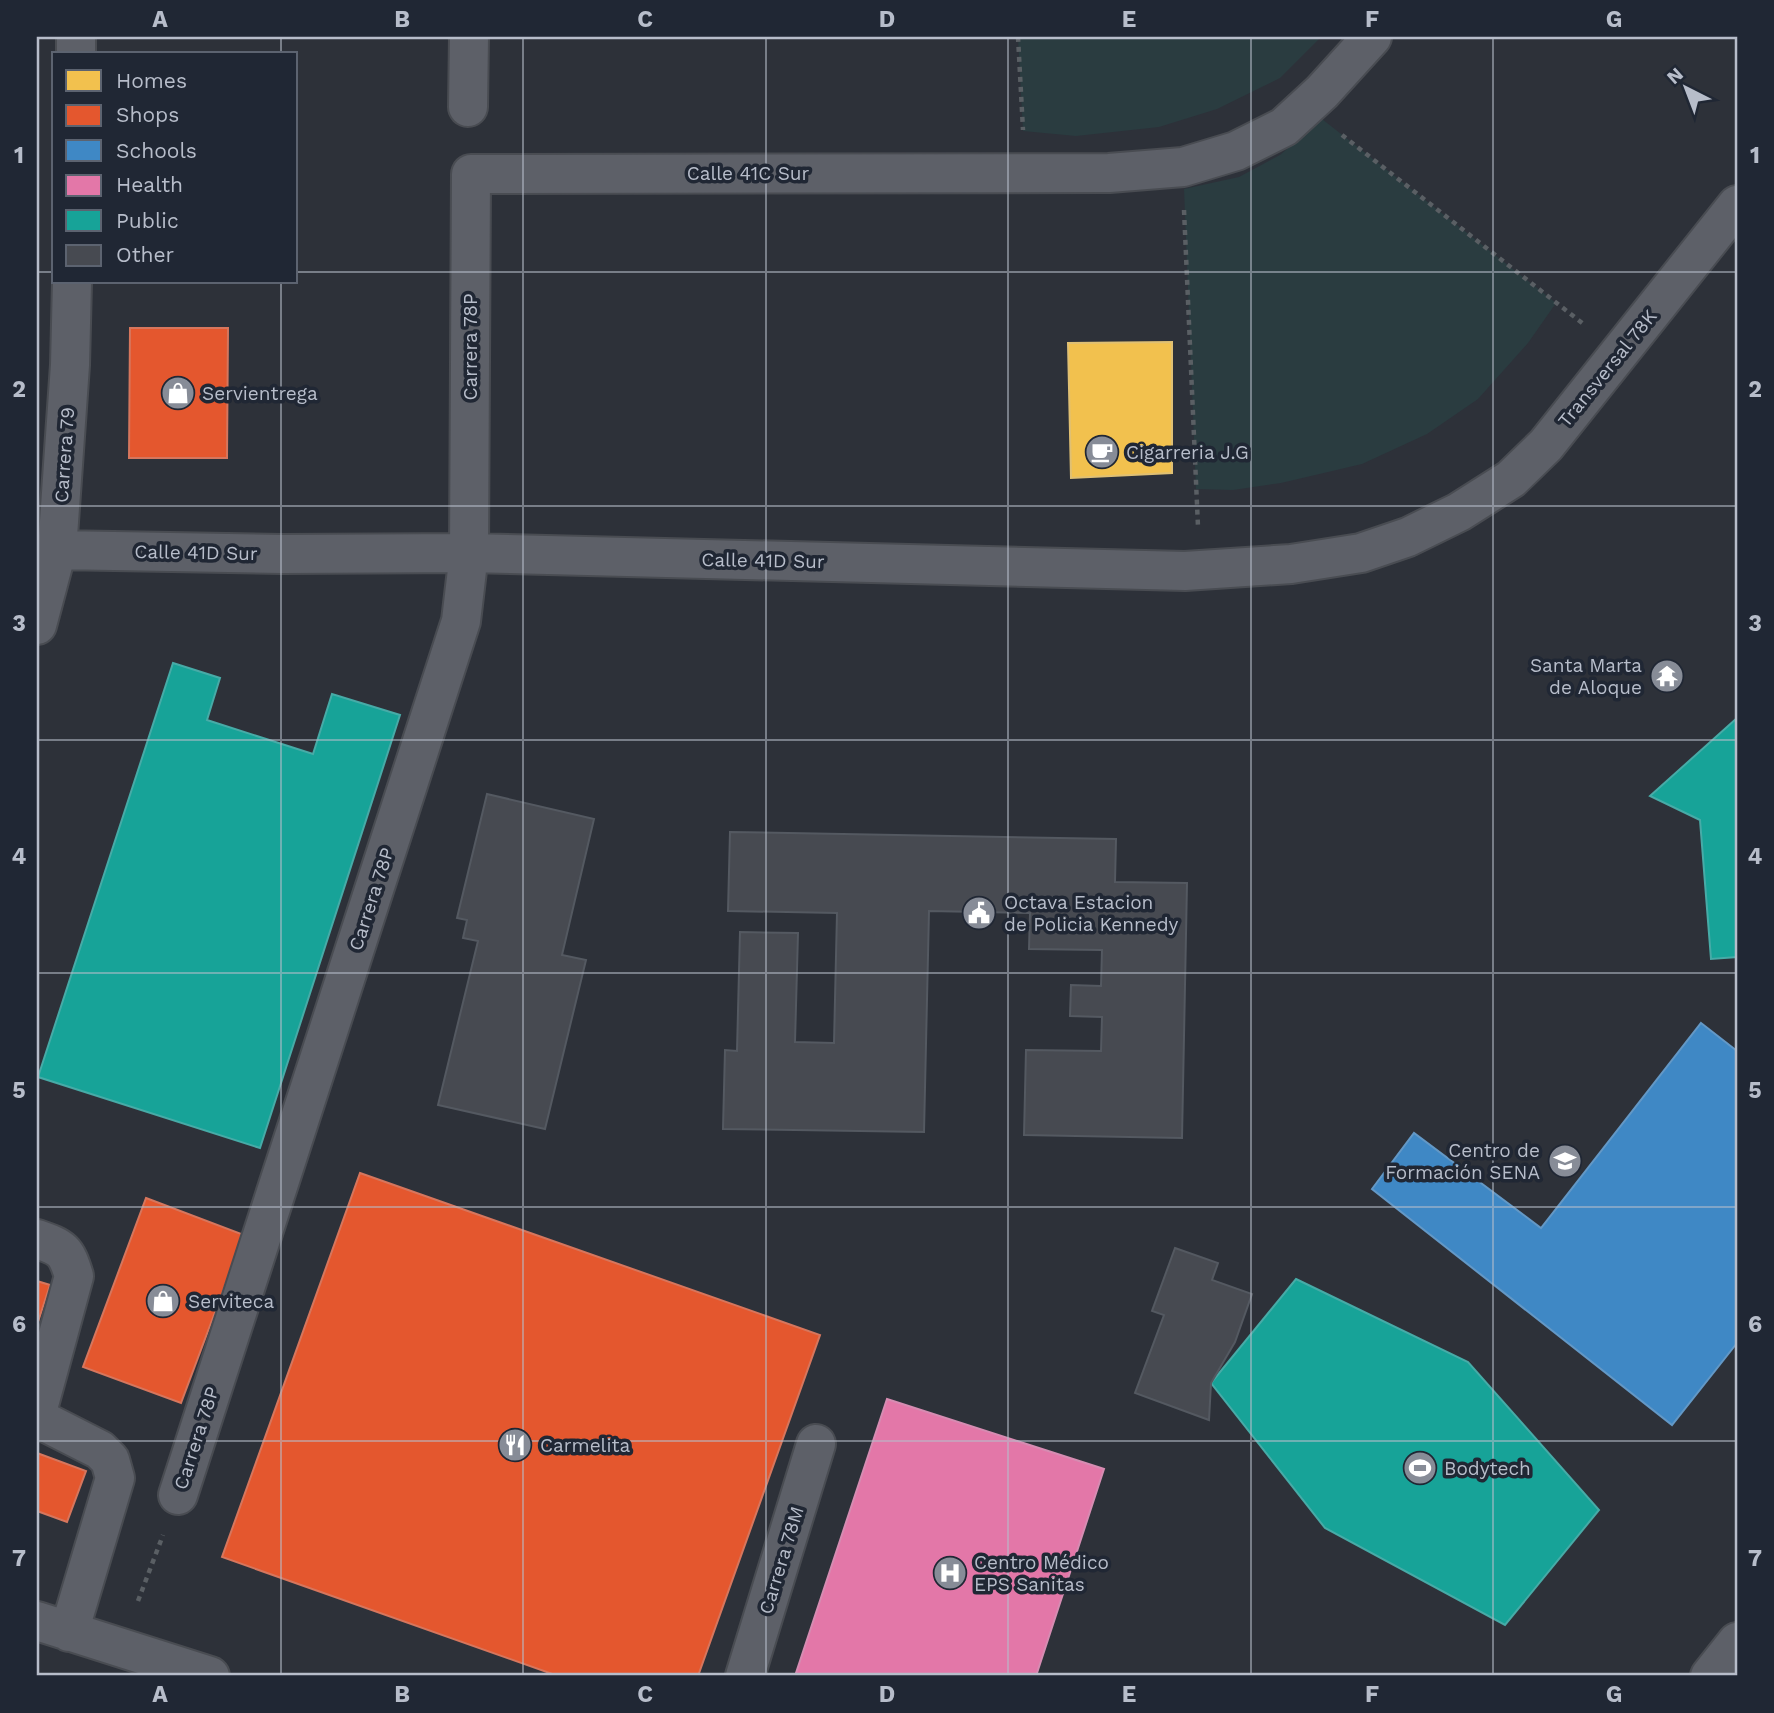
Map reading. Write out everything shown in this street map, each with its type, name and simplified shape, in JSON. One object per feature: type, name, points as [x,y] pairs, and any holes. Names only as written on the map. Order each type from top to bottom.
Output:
[{"type":"street","points":[[468,107],[469,37]]},
{"type":"street","name":"Calle 41C Sur","points":[[471,174],[1109,173],[1183,167],[1236,151],[1284,127],[1322,92],[1372,37]]},
{"type":"street","name":"Carrera 78P","points":[[178,1495],[461,621],[469,553],[471,174]]},
{"type":"street","name":"Transversal 78K","points":[[1459,512],[1511,479],[1546,445],[1737,205]]},
{"type":"street","name":"Carrera 79","points":[[37,625],[57,550],[70,365],[72,284]]},
{"type":"street","name":"Calle 41D Sur","points":[[57,550],[282,554],[469,553],[1185,571],[1291,564],[1361,553],[1408,537],[1459,512]]},
{"type":"street","points":[[37,1239],[56,1245],[68,1256],[74,1276],[37,1412]]},
{"type":"street","points":[[37,1418],[100,1450],[110,1460],[114,1478],[53,1626],[117,1662],[210,1676]]},
{"type":"street","name":"Carrera 78M","points":[[745,1676],[816,1444]]},
{"type":"street","points":[[1710,1676],[1737,1642]]},
{"type":"path","points":[[1018,37],[1026,173]]},
{"type":"path","points":[[1306,107],[1619,352]]},
{"type":"path","points":[[1183,167],[1200,569]]},
{"type":"path","name":"Carrera 78P","points":[[138,1601],[178,1495]]},
{"type":"shaded area","points":[[1018,37],[1321,37],[1280,78],[1217,109],[1159,127],[1076,136],[1023,131]]},
{"type":"shaded area","points":[[1322,119],[1556,303],[1528,343],[1478,399],[1427,434],[1362,464],[1281,483],[1233,490],[1196,489],[1184,189],[1239,177],[1280,155]]},
{"type":"building: Homes","points":[[1172,342],[1172,473],[1071,478],[1068,343]]},
{"type":"building: Shops","name":"Servientrega","points":[[130,328],[228,328],[227,458],[129,458]]},
{"type":"building: Shops","points":[[360,1173],[820,1335],[698,1676],[558,1676],[222,1557]]},
{"type":"building: Shops","name":"Serviteca","points":[[146,1198],[244,1235],[181,1403],[83,1367]]},
{"type":"building: Shops","points":[[37,1281],[50,1285],[37,1325]]},
{"type":"building: Shops","points":[[37,1453],[86,1471],[67,1522],[37,1511]]},
{"type":"building: Schools","points":[[1701,1023],[1737,1051],[1737,1343],[1672,1425],[1372,1189],[1414,1133],[1541,1228]]},
{"type":"building: Health","name":"Centro Médico EPS Sanitas","points":[[887,1399],[1104,1469],[1036,1676],[795,1676]]},
{"type":"building: Public","points":[[173,663],[220,678],[207,720],[313,754],[332,694],[400,715],[260,1148],[38,1077]]},
{"type":"building: Public","points":[[1737,718],[1737,957],[1711,959],[1700,820],[1650,796]]},
{"type":"building: Public","name":"Bodytech","points":[[1296,1279],[1468,1362],[1599,1510],[1505,1625],[1325,1528],[1211,1383]]},
{"type":"building: Other","points":[[487,794],[594,819],[562,955],[586,960],[545,1129],[438,1105],[478,941],[463,938],[467,920],[457,918]]},
{"type":"building: Other","points":[[730,832],[1116,839],[1115,882],[1187,883],[1182,1138],[1024,1135],[1026,1050],[1101,1051],[1102,1017],[1070,1016],[1071,985],[1101,986],[1102,950],[1029,949],[1030,913],[929,911],[924,1132],[723,1129],[725,1050],[737,1051],[740,932],[798,933],[795,1042],[834,1043],[837,913],[728,911]]},
{"type":"building: Other","points":[[1175,1248],[1218,1263],[1212,1280],[1252,1294],[1235,1342],[1211,1383],[1209,1420],[1135,1393],[1164,1315],[1152,1311]]},
{"type":"place","name":"Servientrega","points":[[178,393]]},
{"type":"place","name":"Cigarreria J.G","points":[[1102,452]]},
{"type":"place","name":"Santa Marta de Aloque","points":[[1667,676]]},
{"type":"place","name":"Octava Estacion de Policia Kennedy","points":[[979,913]]},
{"type":"place","name":"Centro de Formación SENA","points":[[1565,1161]]},
{"type":"place","name":"Serviteca","points":[[163,1301]]},
{"type":"place","name":"Carmelita","points":[[515,1445]]},
{"type":"place","name":"Bodytech","points":[[1420,1468]]},
{"type":"place","name":"Centro Médico EPS Sanitas","points":[[950,1573]]}]
